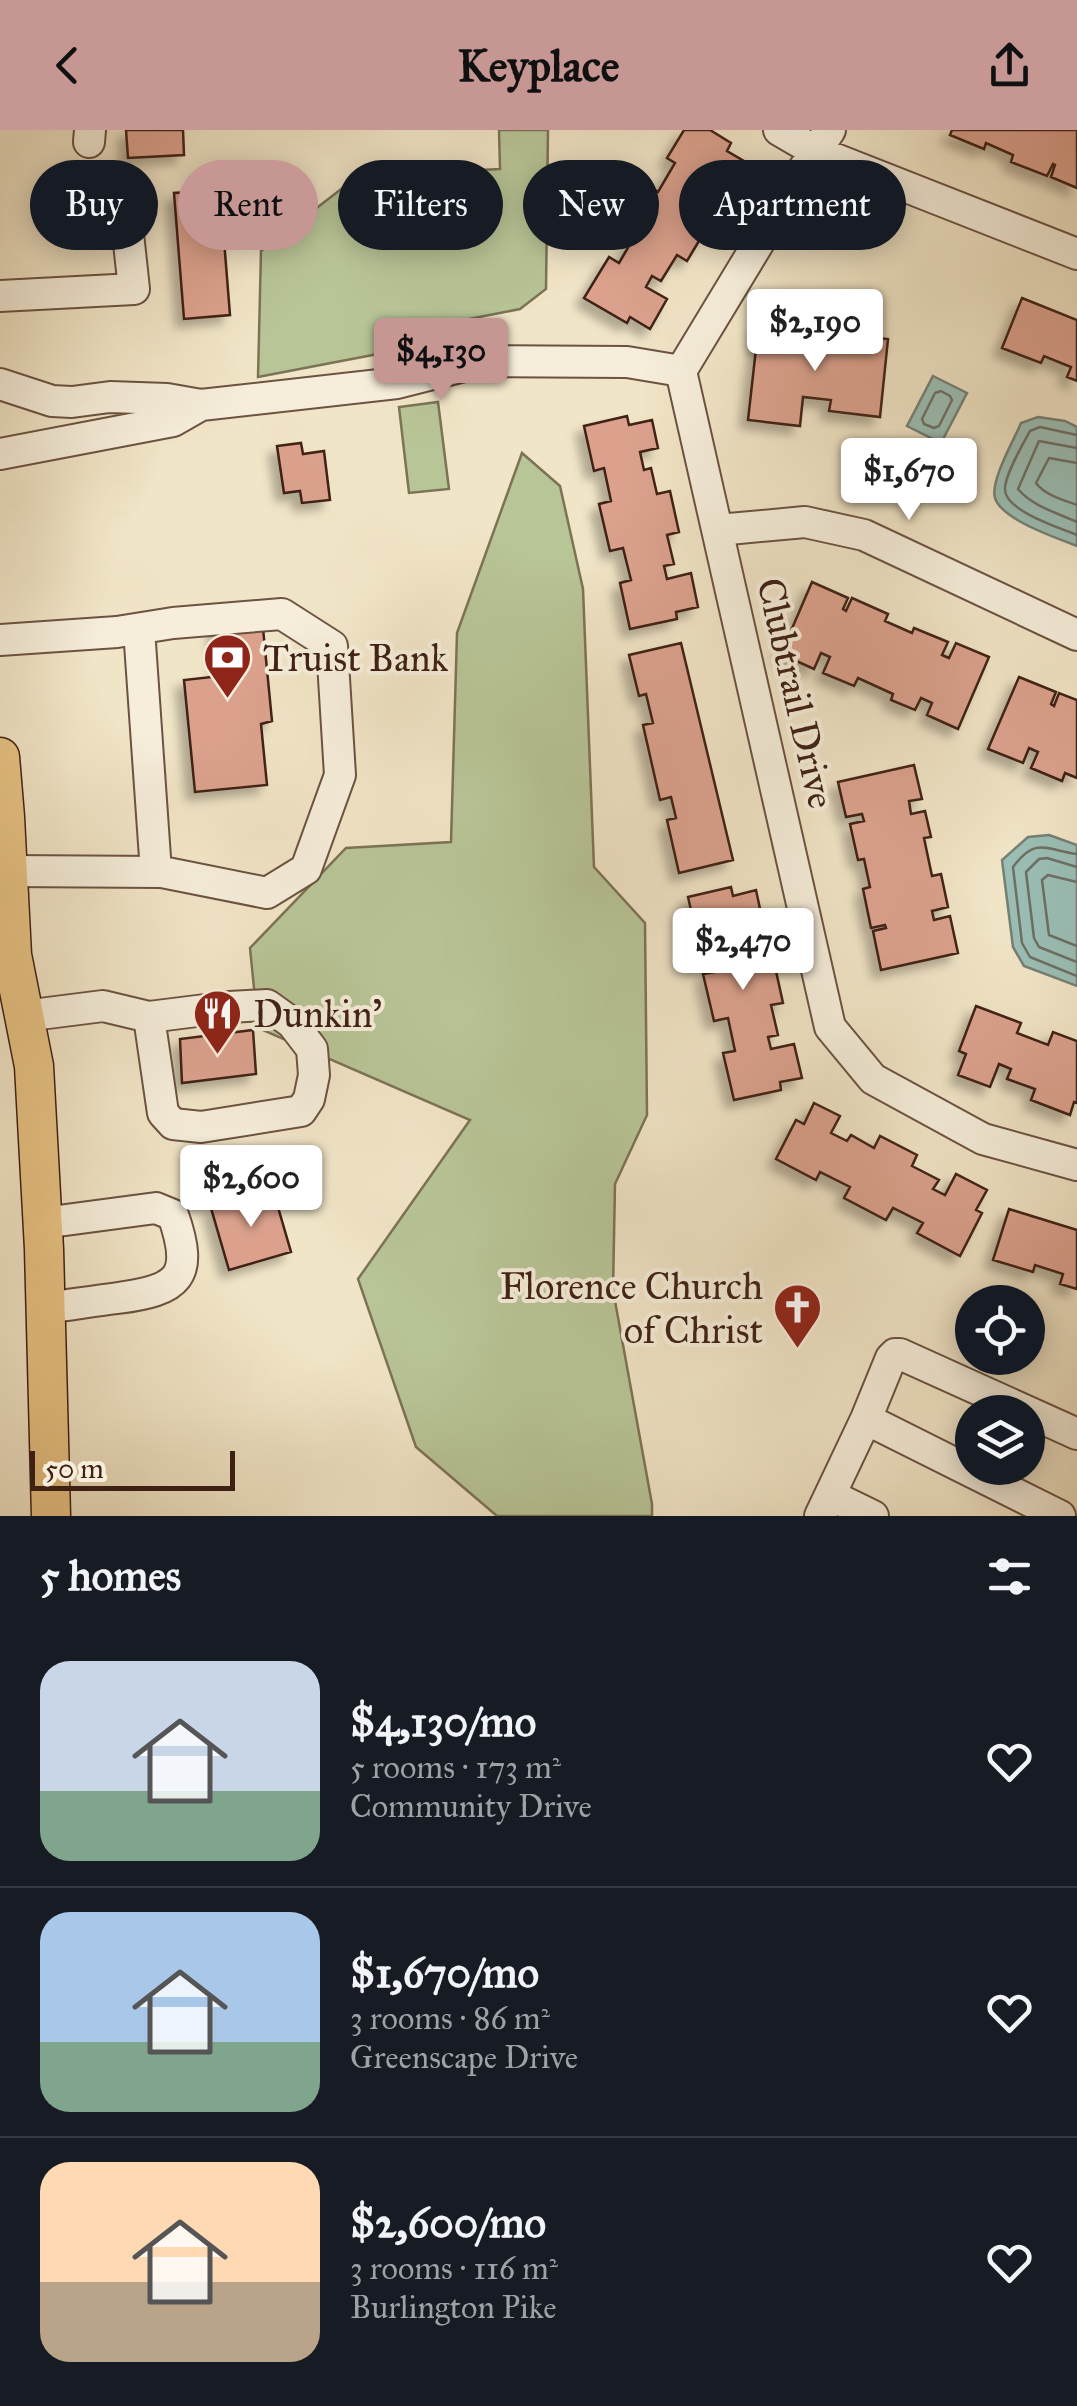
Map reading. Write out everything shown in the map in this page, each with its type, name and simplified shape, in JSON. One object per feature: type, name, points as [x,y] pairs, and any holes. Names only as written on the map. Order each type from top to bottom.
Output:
[{"type":"main road","points":[[0,757],[12,1024],[34,1066],[51,1516]]},
{"type":"street","points":[[779,130],[823,140],[1077,254]]},
{"type":"street","points":[[0,384],[52,401],[168,399],[201,405],[397,383],[484,360],[627,362],[681,370],[823,140]]},
{"type":"street","points":[[0,296],[134,289],[130,250]]},
{"type":"street","name":"Clubtrail Drive","points":[[681,370],[830,1027],[873,1080],[982,1139],[1077,1165]]},
{"type":"street","points":[[0,454],[173,421],[201,405]]},
{"type":"street","points":[[718,530],[805,522],[864,536],[1077,635]]},
{"type":"street","points":[[0,640],[282,614],[332,646],[340,775],[306,870],[267,893],[156,872],[5,852]]},
{"type":"street","points":[[140,629],[156,872]]},
{"type":"street","points":[[12,1024],[104,1006],[149,1018],[267,1005],[292,1022],[312,1049],[314,1075],[309,1099],[301,1111],[201,1128],[173,1124],[163,1113],[149,1018]]},
{"type":"street","points":[[42,1223],[156,1208],[173,1215],[182,1240],[180,1272],[170,1286],[151,1294],[46,1308]]},
{"type":"street","points":[[872,1516],[825,1506],[895,1354],[1077,1434]]},
{"type":"street","points":[[866,1419],[1060,1516]]},
{"type":"street","points":[[1074,1516],[1077,1509]]},
{"type":"green space","points":[[499,130],[548,130],[548,160],[523,160],[523,250],[546,250],[546,289],[520,309],[418,329],[383,353],[258,377],[261,251],[318,250],[318,207],[338,191],[338,250],[503,250],[503,160],[500,160]]},
{"type":"green space","points":[[438,402],[449,489],[409,493],[399,407]]},
{"type":"green space","points":[[522,453],[560,486],[583,589],[594,867],[645,923],[647,1115],[615,1184],[613,1290],[652,1516],[497,1516],[416,1447],[358,1279],[470,1120],[258,1028],[250,948],[346,848],[451,842],[457,633]]},
{"type":"water","points":[[933,376],[967,393],[941,443],[907,426]]},
{"type":"water","points":[[1038,417],[1077,427],[1077,546],[1019,521],[995,498],[999,471],[1021,423]]},
{"type":"water","points":[[1049,835],[1077,845],[1077,986],[1024,966],[1013,947],[1002,860],[1028,837]]},
{"type":"building","points":[[126,130],[183,130],[184,155],[128,158]]},
{"type":"building","points":[[684,130],[710,130],[731,143],[727,151],[742,160],[679,160],[679,250],[694,250],[687,261],[677,255],[661,281],[652,276],[646,287],[667,299],[650,329],[630,317],[627,323],[584,298],[609,257],[619,263],[627,250],[659,250],[659,190],[675,163],[667,158]]},
{"type":"building","points":[[952,130],[1077,130],[1077,188],[1051,177],[1053,164],[1047,176],[1011,162],[1013,155],[986,143],[984,149],[950,135]]},
{"type":"building","points":[[174,193],[178,193],[178,243]]},
{"type":"building","points":[[179,250],[225,250],[230,315],[184,319]]},
{"type":"building","points":[[1022,298],[1077,320],[1077,381],[1067,377],[1071,367],[1044,356],[1041,363],[1002,348]]},
{"type":"building","points":[[759,322],[810,328],[809,337],[840,341],[841,334],[888,339],[880,417],[829,411],[831,400],[803,397],[800,426],[748,420]]},
{"type":"building","points":[[627,416],[629,425],[652,420],[658,448],[640,452],[644,470],[651,468],[657,494],[670,491],[679,532],[667,535],[674,564],[664,566],[667,579],[691,573],[698,607],[676,612],[677,619],[630,629],[620,583],[631,580],[623,548],[610,551],[599,504],[611,501],[604,468],[594,471],[584,426]]},
{"type":"building","points":[[301,443],[303,454],[324,451],[330,500],[302,503],[300,491],[284,493],[277,446]]},
{"type":"building","points":[[812,582],[848,598],[843,609],[846,611],[852,598],[888,614],[885,621],[948,642],[942,655],[949,658],[956,643],[989,657],[958,729],[927,715],[932,703],[921,698],[915,710],[891,700],[893,694],[858,678],[854,686],[823,673],[830,657],[821,653],[814,669],[781,654]]},
{"type":"building","name":"Truist Bank","points":[[262,618],[272,721],[261,724],[267,785],[195,792],[184,680],[221,676],[216,623]]},
{"type":"building","points":[[681,643],[733,860],[679,873],[667,820],[676,818],[671,797],[660,800],[643,725],[653,723],[646,694],[639,696],[629,655]]},
{"type":"building","points":[[1019,677],[1056,692],[1051,704],[1054,706],[1059,693],[1077,700],[1077,778],[1065,773],[1062,781],[1031,768],[1038,752],[1029,748],[1023,763],[988,749]]},
{"type":"building","points":[[914,765],[922,799],[909,801],[911,814],[925,811],[931,837],[924,838],[932,876],[941,874],[948,907],[932,911],[934,920],[950,916],[958,953],[881,970],[873,931],[886,928],[871,928],[863,889],[870,887],[864,859],[858,860],[850,824],[864,821],[862,814],[846,817],[838,782]]},
{"type":"building","points":[[731,887],[733,896],[756,890],[762,918],[744,923],[748,940],[755,939],[761,965],[774,962],[783,1003],[771,1005],[778,1035],[768,1037],[771,1049],[794,1044],[802,1078],[780,1082],[781,1090],[734,1100],[723,1053],[735,1051],[728,1018],[714,1021],[703,974],[715,972],[707,939],[698,941],[688,897]]},
{"type":"building","points":[[976,1006],[1021,1023],[1017,1033],[1048,1045],[1053,1032],[1077,1041],[1077,1103],[1074,1102],[1070,1115],[1031,1100],[1035,1089],[1007,1079],[1011,1069],[999,1064],[990,1087],[958,1075],[966,1054],[959,1051]]},
{"type":"building","name":"Dunkin'","points":[[253,1030],[256,1074],[182,1083],[180,1039]]},
{"type":"building","points":[[814,1103],[840,1116],[831,1133],[847,1141],[851,1135],[874,1148],[880,1136],[917,1155],[912,1166],[939,1180],[933,1189],[945,1195],[956,1174],[987,1190],[976,1210],[982,1213],[960,1256],[917,1233],[923,1223],[893,1208],[886,1220],[844,1198],[850,1187],[820,1172],[816,1180],[776,1159],[796,1120],[804,1124]]},
{"type":"building","points":[[273,1190],[291,1252],[229,1270],[211,1208]]},
{"type":"building","points":[[1009,1209],[1077,1230],[1077,1289],[1060,1284],[1063,1274],[1035,1265],[1033,1272],[993,1260]]},
{"type":"place","name":"Truist Bank","points":[[228,700]]},
{"type":"place","name":"Dunkin'","points":[[218,1056]]},
{"type":"place","name":"Florence Church of Christ","points":[[798,1350]]}]
